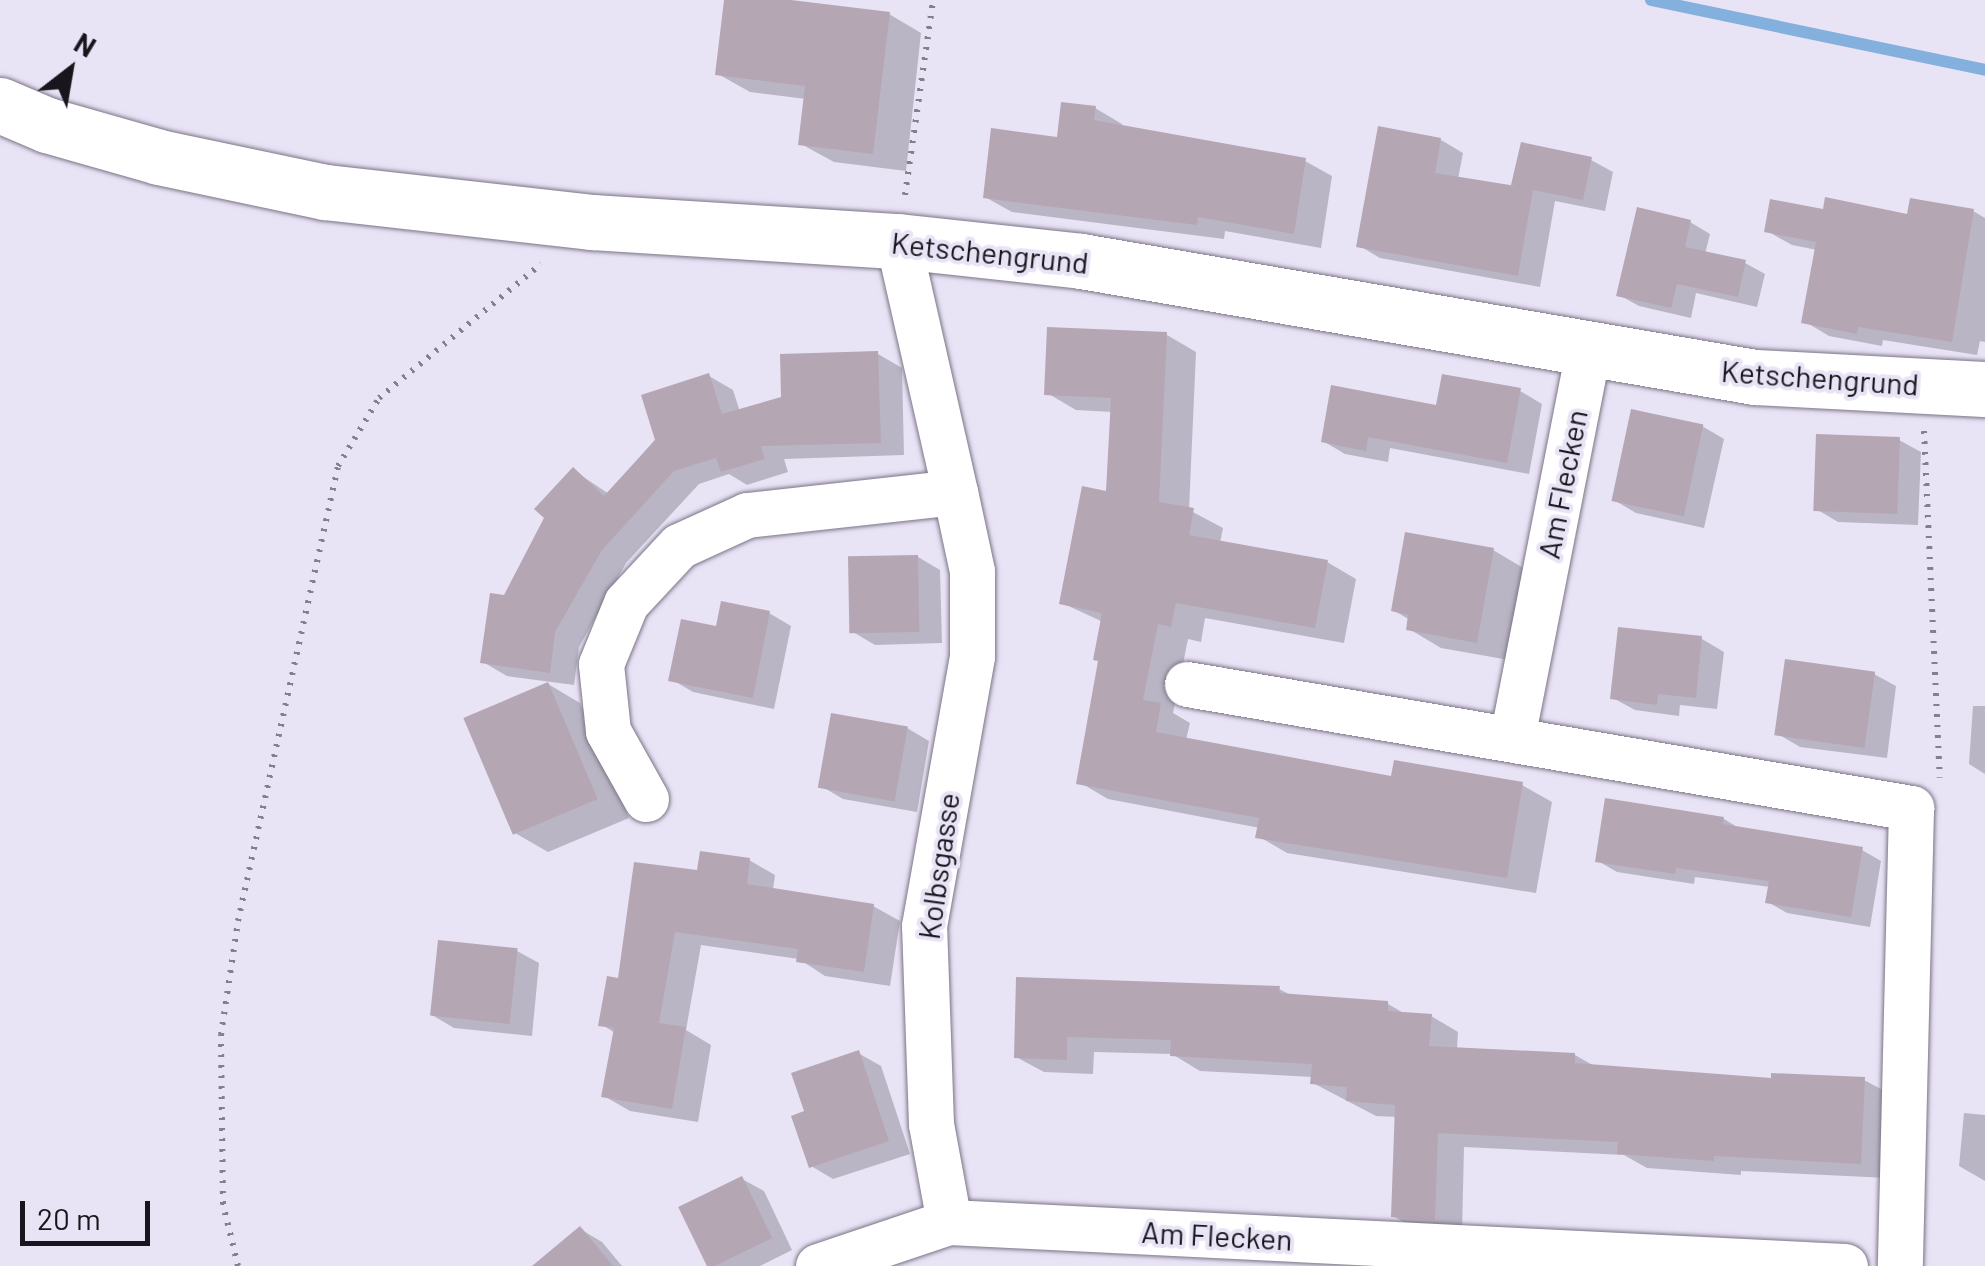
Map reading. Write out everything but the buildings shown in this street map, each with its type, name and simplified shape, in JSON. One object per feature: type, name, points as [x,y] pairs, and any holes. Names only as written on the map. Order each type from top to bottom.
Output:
[{"type":"street","name":"Ketschengrund","points":[[0,105],[47,125],[159,158],[325,192],[592,222],[898,241],[1081,261],[1755,377],[1985,389]]},
{"type":"street","name":"Kolbsgasse","points":[[898,241],[972,571],[972,656],[924,926],[931,1124],[949,1222]]},
{"type":"street","name":"Am Flecken","points":[[1512,738],[1588,349]]},
{"type":"street","points":[[646,799],[608,731],[601,664],[626,603],[679,546],[747,515],[955,492]]},
{"type":"street","points":[[1187,684],[1911,808],[1900,1266]]},
{"type":"street","name":"Am Flecken","points":[[949,1222],[1845,1266]]},
{"type":"street","points":[[818,1266],[949,1222]]},
{"type":"path","points":[[898,241],[933,0]]},
{"type":"path","points":[[238,1266],[223,1204],[221,1035],[238,922],[338,466],[379,398],[592,222]]},
{"type":"path","points":[[1911,808],[1940,779],[1922,384]]},
{"type":"waterway","points":[[1651,0],[1985,70]]}]
